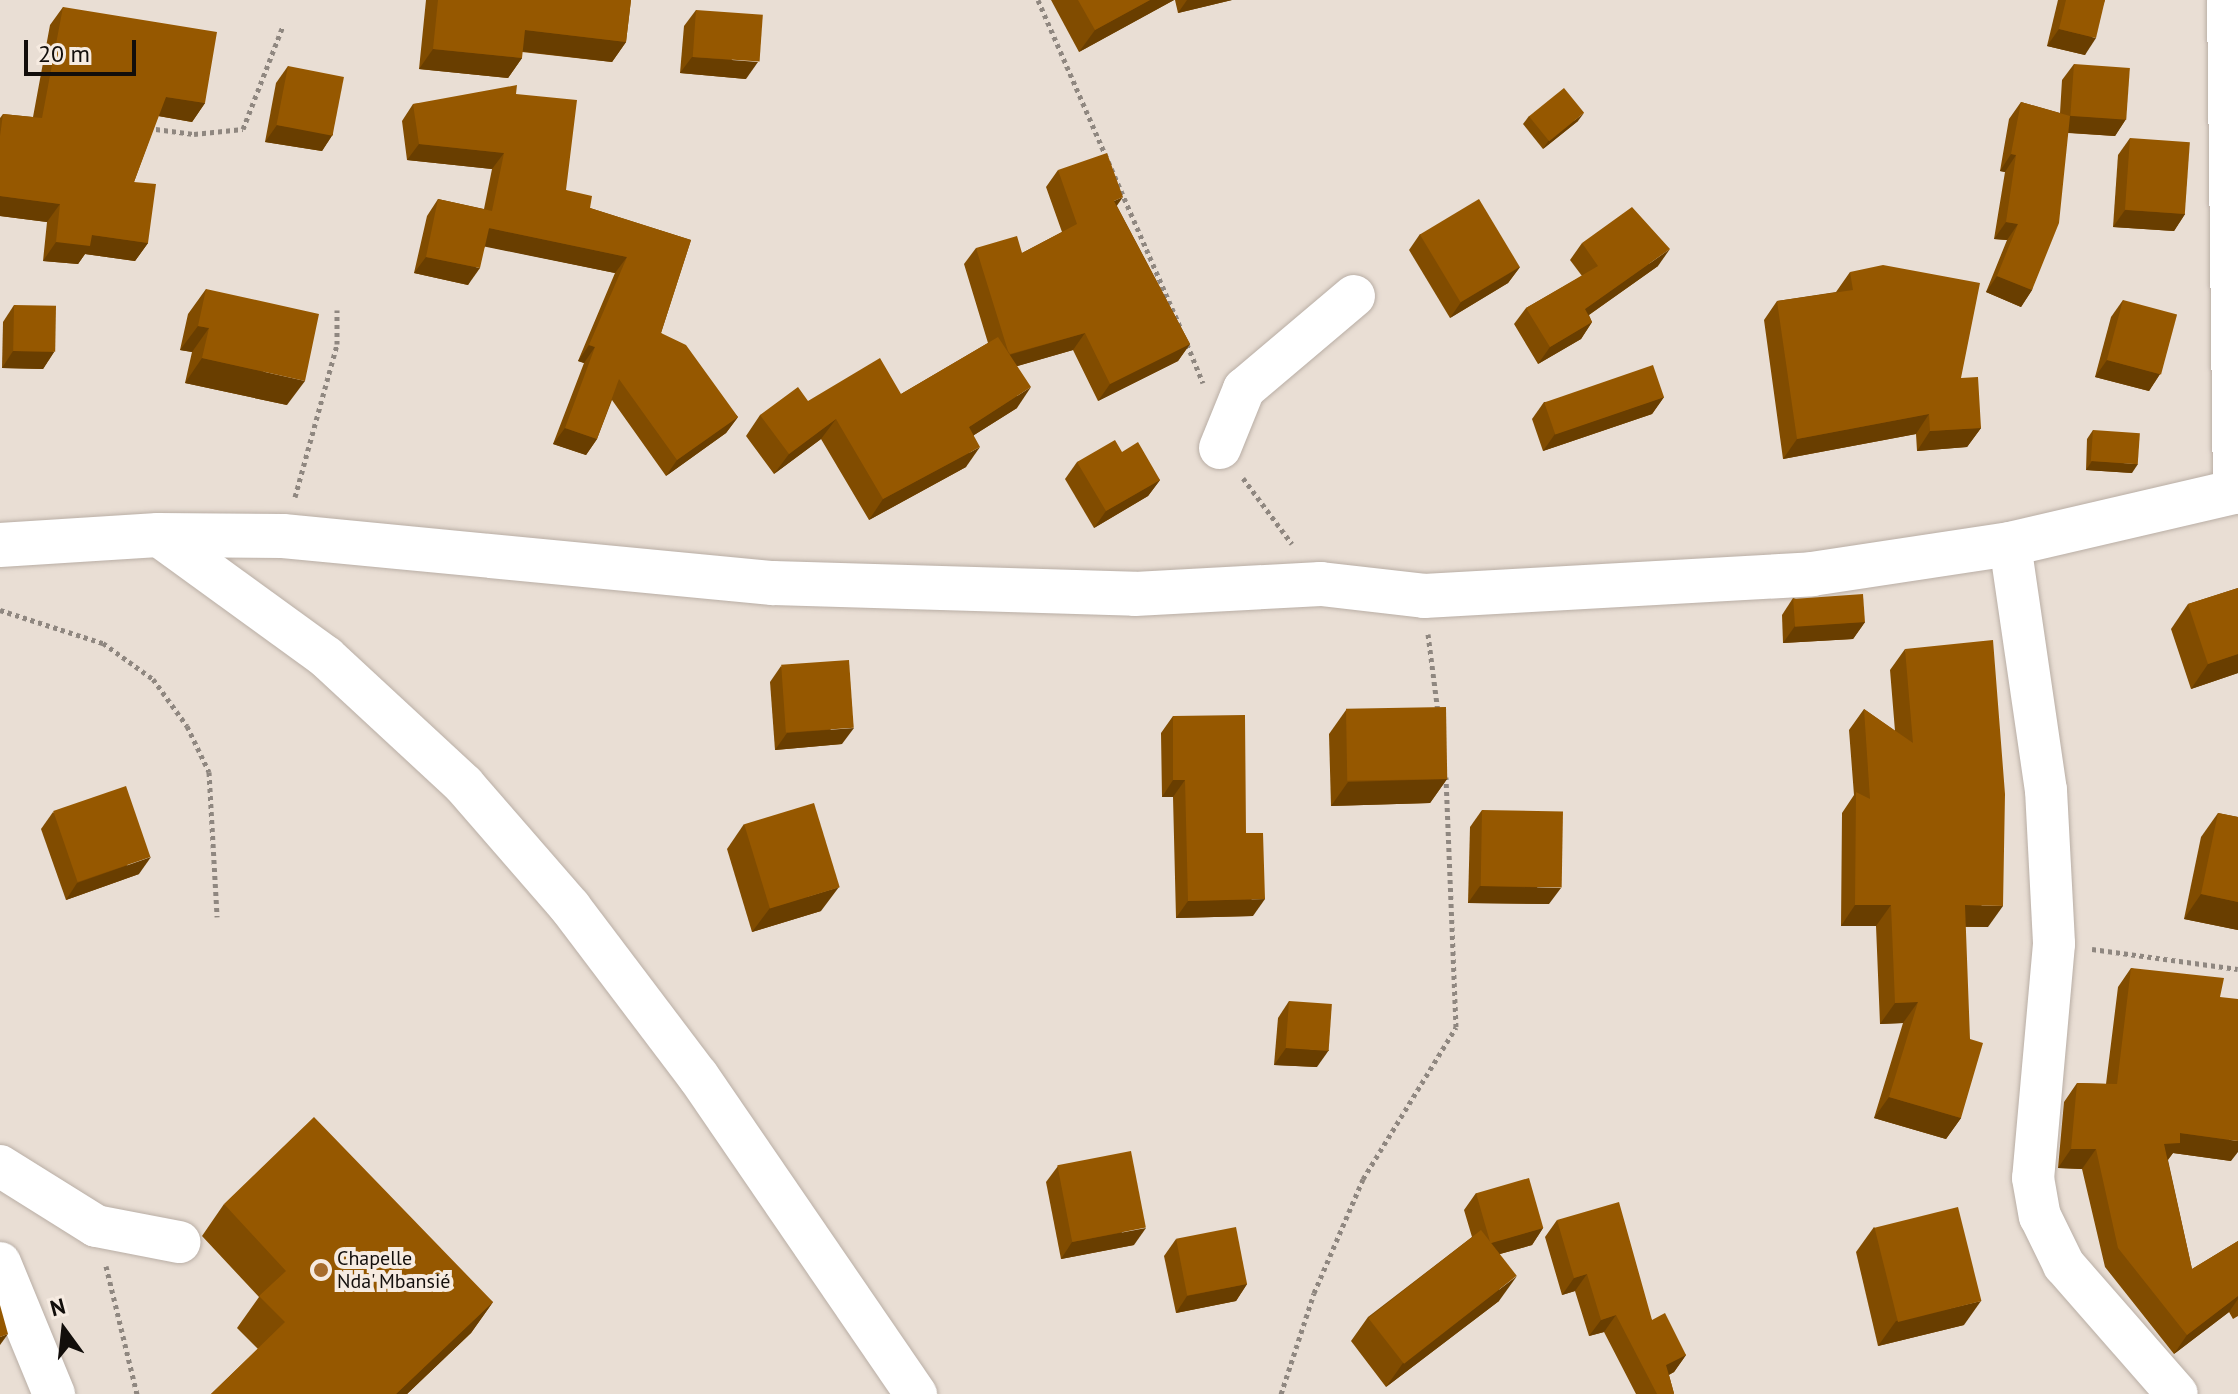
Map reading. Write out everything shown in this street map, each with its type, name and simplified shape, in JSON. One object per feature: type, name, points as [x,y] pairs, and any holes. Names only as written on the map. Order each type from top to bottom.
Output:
[{"type":"main road","points":[[0,545],[158,535],[283,536],[773,583],[1135,594],[1321,584],[1424,596],[1812,574],[2010,544],[2236,491],[2229,0]]},
{"type":"street","points":[[1220,448],[1244,389],[1354,296]]},
{"type":"street","points":[[158,535],[326,657],[464,785],[570,907],[698,1076],[916,1394]]},
{"type":"street","points":[[2010,544],[2046,790],[2054,944],[2033,1178],[2040,1216],[2064,1265],[2177,1394]]},
{"type":"street","points":[[0,1166],[96,1226],[179,1242]]},
{"type":"street","points":[[0,1263],[54,1394]]},
{"type":"path","points":[[1038,0],[1114,166],[1207,392],[1220,448],[1321,584]]},
{"type":"path","points":[[138,126],[194,134],[243,129],[283,26]]},
{"type":"path","points":[[283,536],[337,344],[337,310]]},
{"type":"path","points":[[1424,596],[1438,716]]},
{"type":"path","points":[[0,610],[103,643],[153,679],[187,726],[209,772],[217,917]]},
{"type":"path","points":[[1281,1394],[1314,1293],[1363,1179],[1456,1027],[1444,761]]},
{"type":"path","points":[[2054,944],[2238,969]]},
{"type":"path","points":[[96,1226],[137,1394]]},
{"type":"building","points":[[438,0],[631,0],[626,42],[525,30],[522,58],[433,49]]},
{"type":"building","points":[[1078,0],[1150,0],[1095,30]]},
{"type":"building","points":[[2066,0],[2105,0],[2096,38],[2059,29]]},
{"type":"building","points":[[63,7],[217,32],[205,103],[166,97],[134,182],[156,184],[148,243],[92,235],[90,246],[56,242],[60,204],[0,196],[3,114],[42,118]]},
{"type":"building","points":[[696,10],[763,15],[760,62],[693,57]]},
{"type":"building","points":[[2074,64],[2130,68],[2126,120],[2070,116]]},
{"type":"building","points":[[288,66],[344,77],[333,136],[277,125]]},
{"type":"building","points":[[517,85],[516,94],[577,100],[566,190],[592,196],[590,208],[691,240],[661,333],[686,345],[738,417],[677,460],[619,379],[597,439],[565,428],[595,347],[589,345],[627,257],[489,228],[480,268],[426,257],[438,199],[492,211],[504,153],[419,144],[413,104]]},
{"type":"building","points":[[1564,88],[1584,113],[1549,141],[1529,116]]},
{"type":"building","points":[[2021,102],[2070,116],[2059,223],[2032,290],[1997,276],[2018,224],[2006,222],[2016,155],[2011,154]]},
{"type":"building","points":[[2130,138],[2190,142],[2185,214],[2125,210]]},
{"type":"building","points":[[1107,153],[1123,197],[1114,201],[1190,344],[1110,384],[1085,333],[1010,354],[976,248],[1017,236],[1022,253],[1077,224],[1058,170]]},
{"type":"building","points":[[1479,199],[1520,267],[1461,302],[1420,235]]},
{"type":"building","points":[[1632,207],[1670,249],[1585,309],[1592,322],[1550,347],[1526,308],[1598,266],[1582,243]]},
{"type":"building","points":[[1883,265],[1980,283],[1961,378],[1978,377],[1981,428],[1930,431],[1929,414],[1797,439],[1777,301],[1853,290],[1850,272]]},
{"type":"building","points":[[206,289],[319,314],[305,381],[202,358],[209,328],[198,326]]},
{"type":"building","points":[[2123,300],[2177,314],[2161,374],[2107,360]]},
{"type":"building","points":[[14,305],[56,306],[55,352],[13,351]]},
{"type":"building","points":[[998,337],[1031,387],[969,427],[980,447],[883,499],[836,419],[789,454],[760,415],[798,387],[808,401],[880,358],[901,394]]},
{"type":"building","points":[[1653,365],[1664,397],[1555,435],[1544,402]]},
{"type":"building","points":[[2093,430],[2140,433],[2138,464],[2091,461]]},
{"type":"building","points":[[1115,440],[1122,452],[1138,442],[1160,480],[1106,511],[1077,462]]},
{"type":"building","points":[[2238,588],[2238,654],[2208,664],[2188,604]]},
{"type":"building","points":[[1863,594],[1865,622],[1795,627],[1793,599]]},
{"type":"building","points":[[1993,640],[2005,794],[2003,906],[1965,905],[1970,1039],[1983,1043],[1961,1118],[1889,1097],[1918,1002],[1895,1003],[1891,905],[1855,905],[1856,792],[1870,799],[1864,709],[1913,743],[1905,649]]},
{"type":"building","points":[[849,660],[854,728],[786,733],[781,665]]},
{"type":"building","points":[[1446,707],[1447,779],[1347,781],[1346,709]]},
{"type":"building","points":[[1245,715],[1246,833],[1263,833],[1265,899],[1188,901],[1185,780],[1173,780],[1173,716]]},
{"type":"building","points":[[126,786],[150,857],[78,882],[53,811]]},
{"type":"building","points":[[814,803],[840,887],[770,908],[744,824]]},
{"type":"building","points":[[1482,810],[1563,811],[1562,887],[1481,886]]},
{"type":"building","points":[[2218,813],[2238,817],[2238,902],[2201,894]]},
{"type":"building","points":[[2131,968],[2224,978],[2220,997],[2238,999],[2238,1141],[2180,1133],[2180,1143],[2164,1144],[2192,1269],[2238,1241],[2238,1296],[2187,1335],[2118,1248],[2096,1149],[2071,1149],[2077,1083],[2117,1084]]},
{"type":"building","points":[[1289,1001],[1332,1004],[1329,1051],[1286,1048]]},
{"type":"building","name":"Chapelle Nda' Mbansié","points":[[314,1117],[493,1302],[396,1394],[211,1394],[285,1322],[259,1296],[286,1271],[224,1204]]},
{"type":"building","points":[[1131,1151],[1146,1228],[1072,1242],[1057,1165]]},
{"type":"building","points":[[1529,1178],[1543,1228],[1490,1243],[1476,1193]]},
{"type":"building","points":[[1619,1202],[1652,1320],[1665,1313],[1686,1355],[1666,1365],[1673,1394],[1657,1394],[1616,1315],[1601,1320],[1587,1274],[1574,1278],[1557,1220]]},
{"type":"building","points":[[1958,1207],[1981,1301],[1898,1322],[1875,1228]]},
{"type":"building","points":[[1236,1227],[1247,1284],[1187,1296],[1176,1239]]},
{"type":"building","points":[[1481,1230],[1517,1276],[1404,1364],[1368,1318]]},
{"type":"building","points":[[0,1305],[8,1334],[0,1337]]},
{"type":"place","name":"Chapelle Nda' Mbansié","points":[[321,1270]]}]
